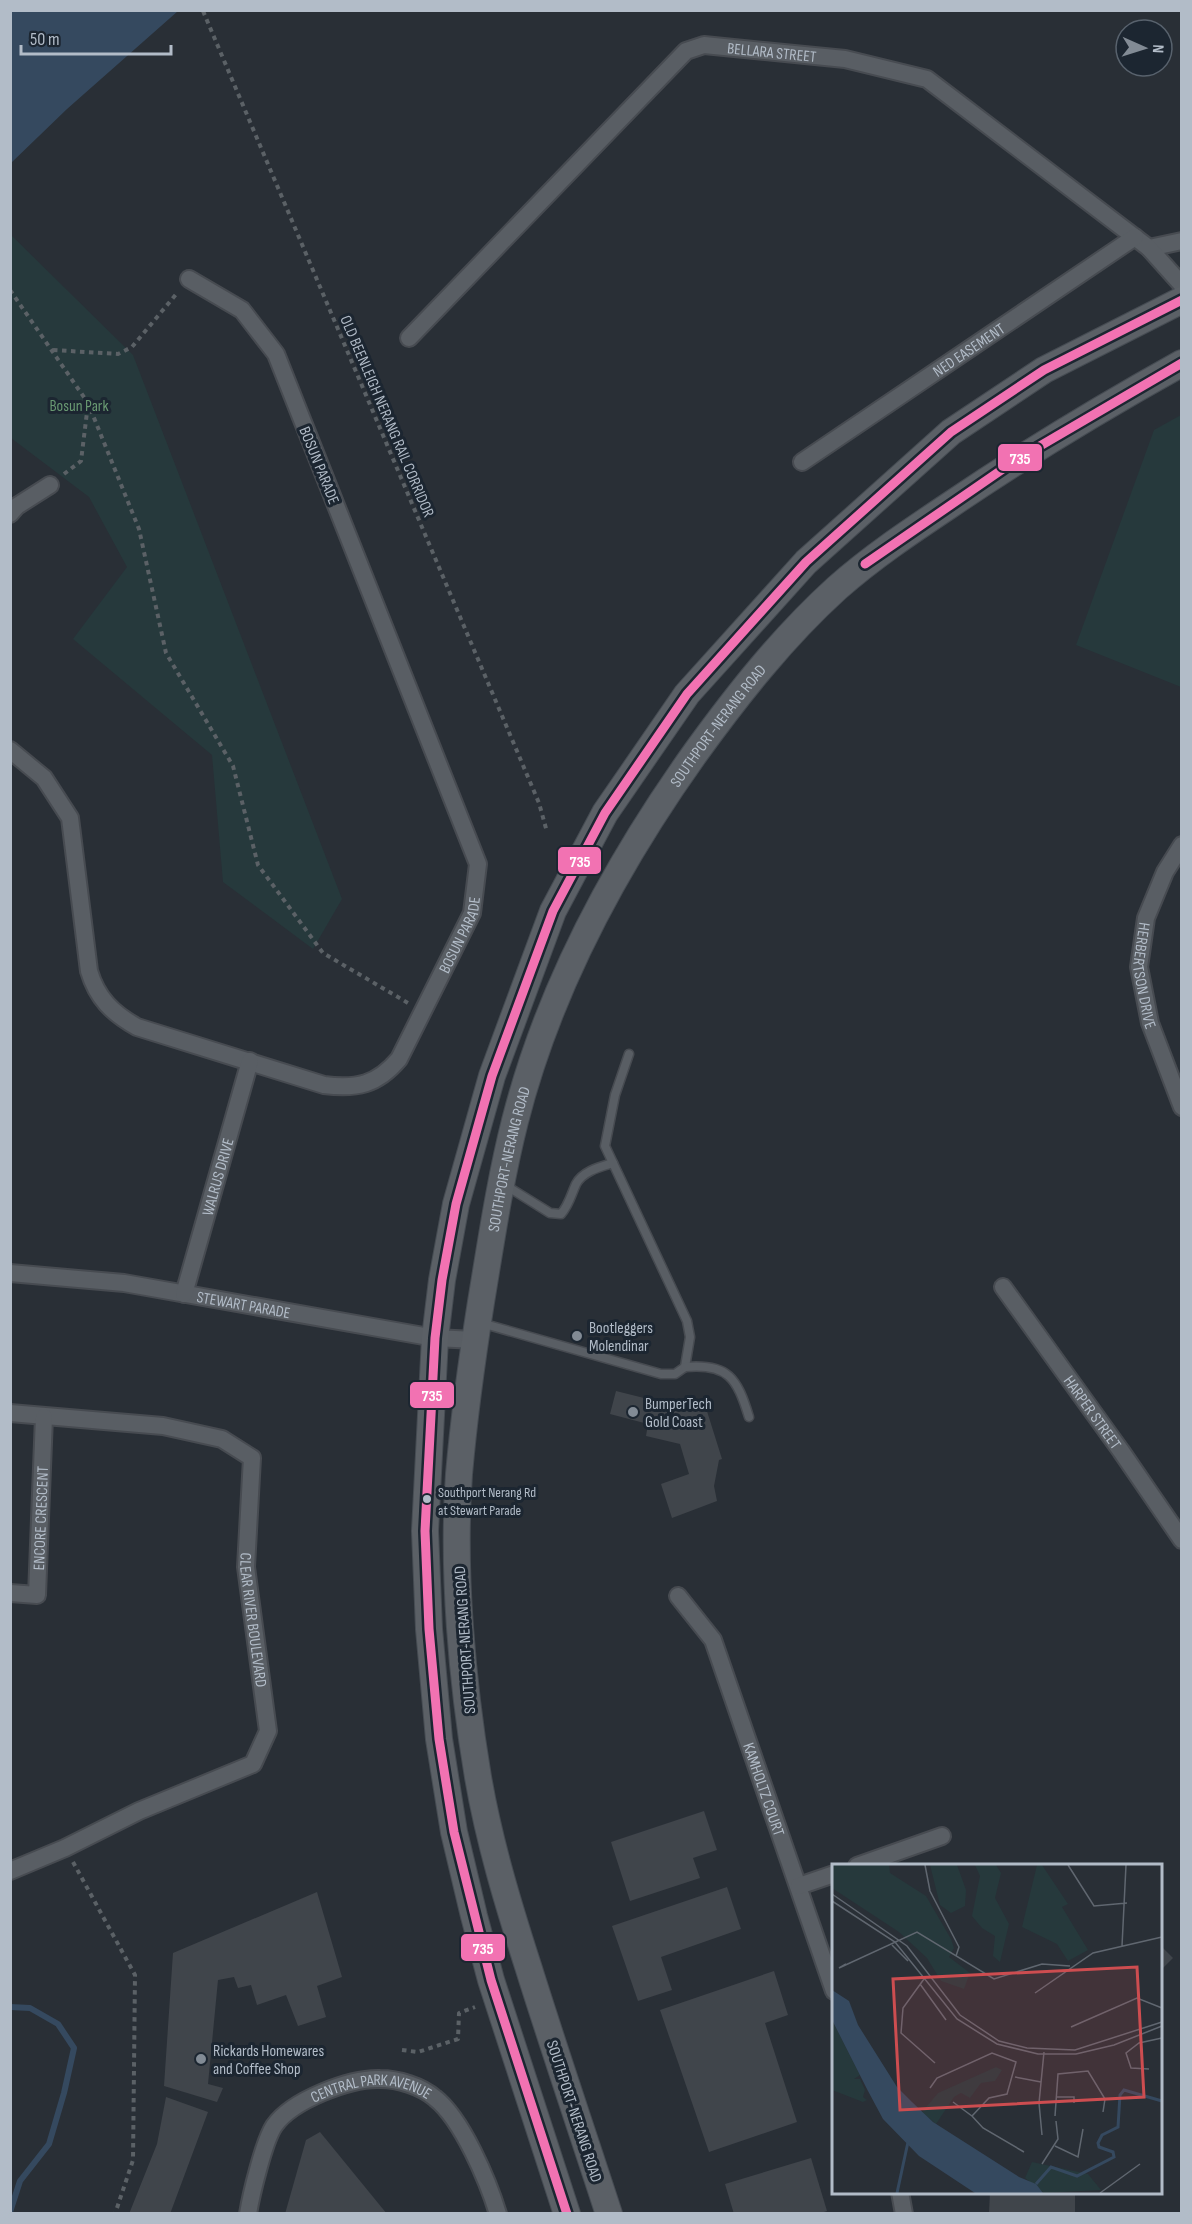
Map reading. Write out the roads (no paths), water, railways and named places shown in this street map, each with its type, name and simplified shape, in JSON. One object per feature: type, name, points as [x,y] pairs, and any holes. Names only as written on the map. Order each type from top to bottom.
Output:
[{"type":"main road","name":"SOUTHPORT-NERANG ROAD","points":[[567,2214],[490,1980],[454,1832],[439,1739],[429,1629],[424,1531],[435,1338],[442,1280],[456,1204],[492,1076],[553,911],[605,813],[687,694],[806,562],[951,432],[1044,370],[1182,300]]},
{"type":"main road","name":"SOUTHPORT-NERANG ROAD","points":[[609,2214],[545,2022],[502,1881],[488,1827],[475,1758],[464,1667],[458,1571],[459,1478],[476,1331],[502,1183],[516,1118],[533,1062],[552,1010],[583,938],[621,866],[663,797],[738,694],[834,591],[881,552],[1016,459],[1182,363]]},
{"type":"street","name":"BELLARA STREET","points":[[409,338],[687,51],[704,45],[845,60],[927,79],[1149,248],[1182,285]]},
{"type":"street","name":"NED EASEMENT","points":[[802,462],[1135,237]]},
{"type":"street","points":[[1149,248],[1182,241]]},
{"type":"street","name":"BOSUN PARADE","points":[[10,750],[44,778],[70,818],[88,971],[93,986],[113,1012],[137,1027],[324,1085],[341,1087],[361,1085],[388,1072],[399,1059],[472,913],[478,864],[276,354],[242,310],[189,279]]},
{"type":"street","points":[[10,514],[17,506],[50,485]]},
{"type":"street","name":"HERBERTSON DRIVE","points":[[1182,845],[1165,872],[1146,918],[1139,967],[1150,1023],[1182,1107]]},
{"type":"street","name":"WALRUS DRIVE","points":[[184,1294],[250,1061]]},
{"type":"street","name":"STEWART PARADE","points":[[10,1273],[124,1283],[435,1338],[476,1331]]},
{"type":"street","name":"HARPER STREET","points":[[1003,1287],[1182,1540]]},
{"type":"street","name":"CLEAR RIVER BOULEVARD","points":[[10,1413],[163,1426],[222,1439],[252,1458],[246,1567],[268,1731],[253,1764],[139,1811],[65,1848],[10,1871]]},
{"type":"street","name":"ENCORE CRESCENT","points":[[10,1593],[37,1595],[44,1417]]},
{"type":"street","name":"KAMHOLTZ COURT","points":[[678,1596],[713,1640],[832,1985]]},
{"type":"street","points":[[863,1864],[942,1836]]},
{"type":"street","points":[[799,1886],[832,1875]]},
{"type":"street","name":"CENTRAL PARK AVENUE","points":[[248,2214],[269,2135],[283,2116],[312,2096],[362,2080],[382,2078],[415,2086],[436,2098],[444,2107],[474,2154],[498,2214]]},
{"type":"street","points":[[900,2194],[904,2214]]},
{"type":"lane","points":[[629,1054],[615,1095],[605,1146],[687,1321],[690,1336],[685,1366]]},
{"type":"lane","points":[[502,1183],[550,1213],[561,1214],[567,1207],[578,1181],[593,1169],[613,1163]]},
{"type":"lane","points":[[476,1331],[661,1374],[675,1374],[685,1366],[706,1365],[730,1375],[742,1394],[749,1417]]},
{"type":"water","points":[[11,10],[178,11],[67,109],[11,163]]},
{"type":"waterway","points":[[10,2007],[30,2008],[58,2024],[74,2048],[49,2144],[20,2181],[10,2212]]},
{"type":"place","name":"Bootleggers Molendinar","points":[[577,1336]]},
{"type":"place","name":"BumperTech Gold Coast","points":[[633,1412]]},
{"type":"place","name":"Southport Nerang Rd at Stewart Parade","points":[[427,1499]]},
{"type":"place","name":"Rickards Homewares and Coffee Shop","points":[[201,2059]]},
{"type":"park label","name":"Bosun Park","points":[[79,405]]}]
